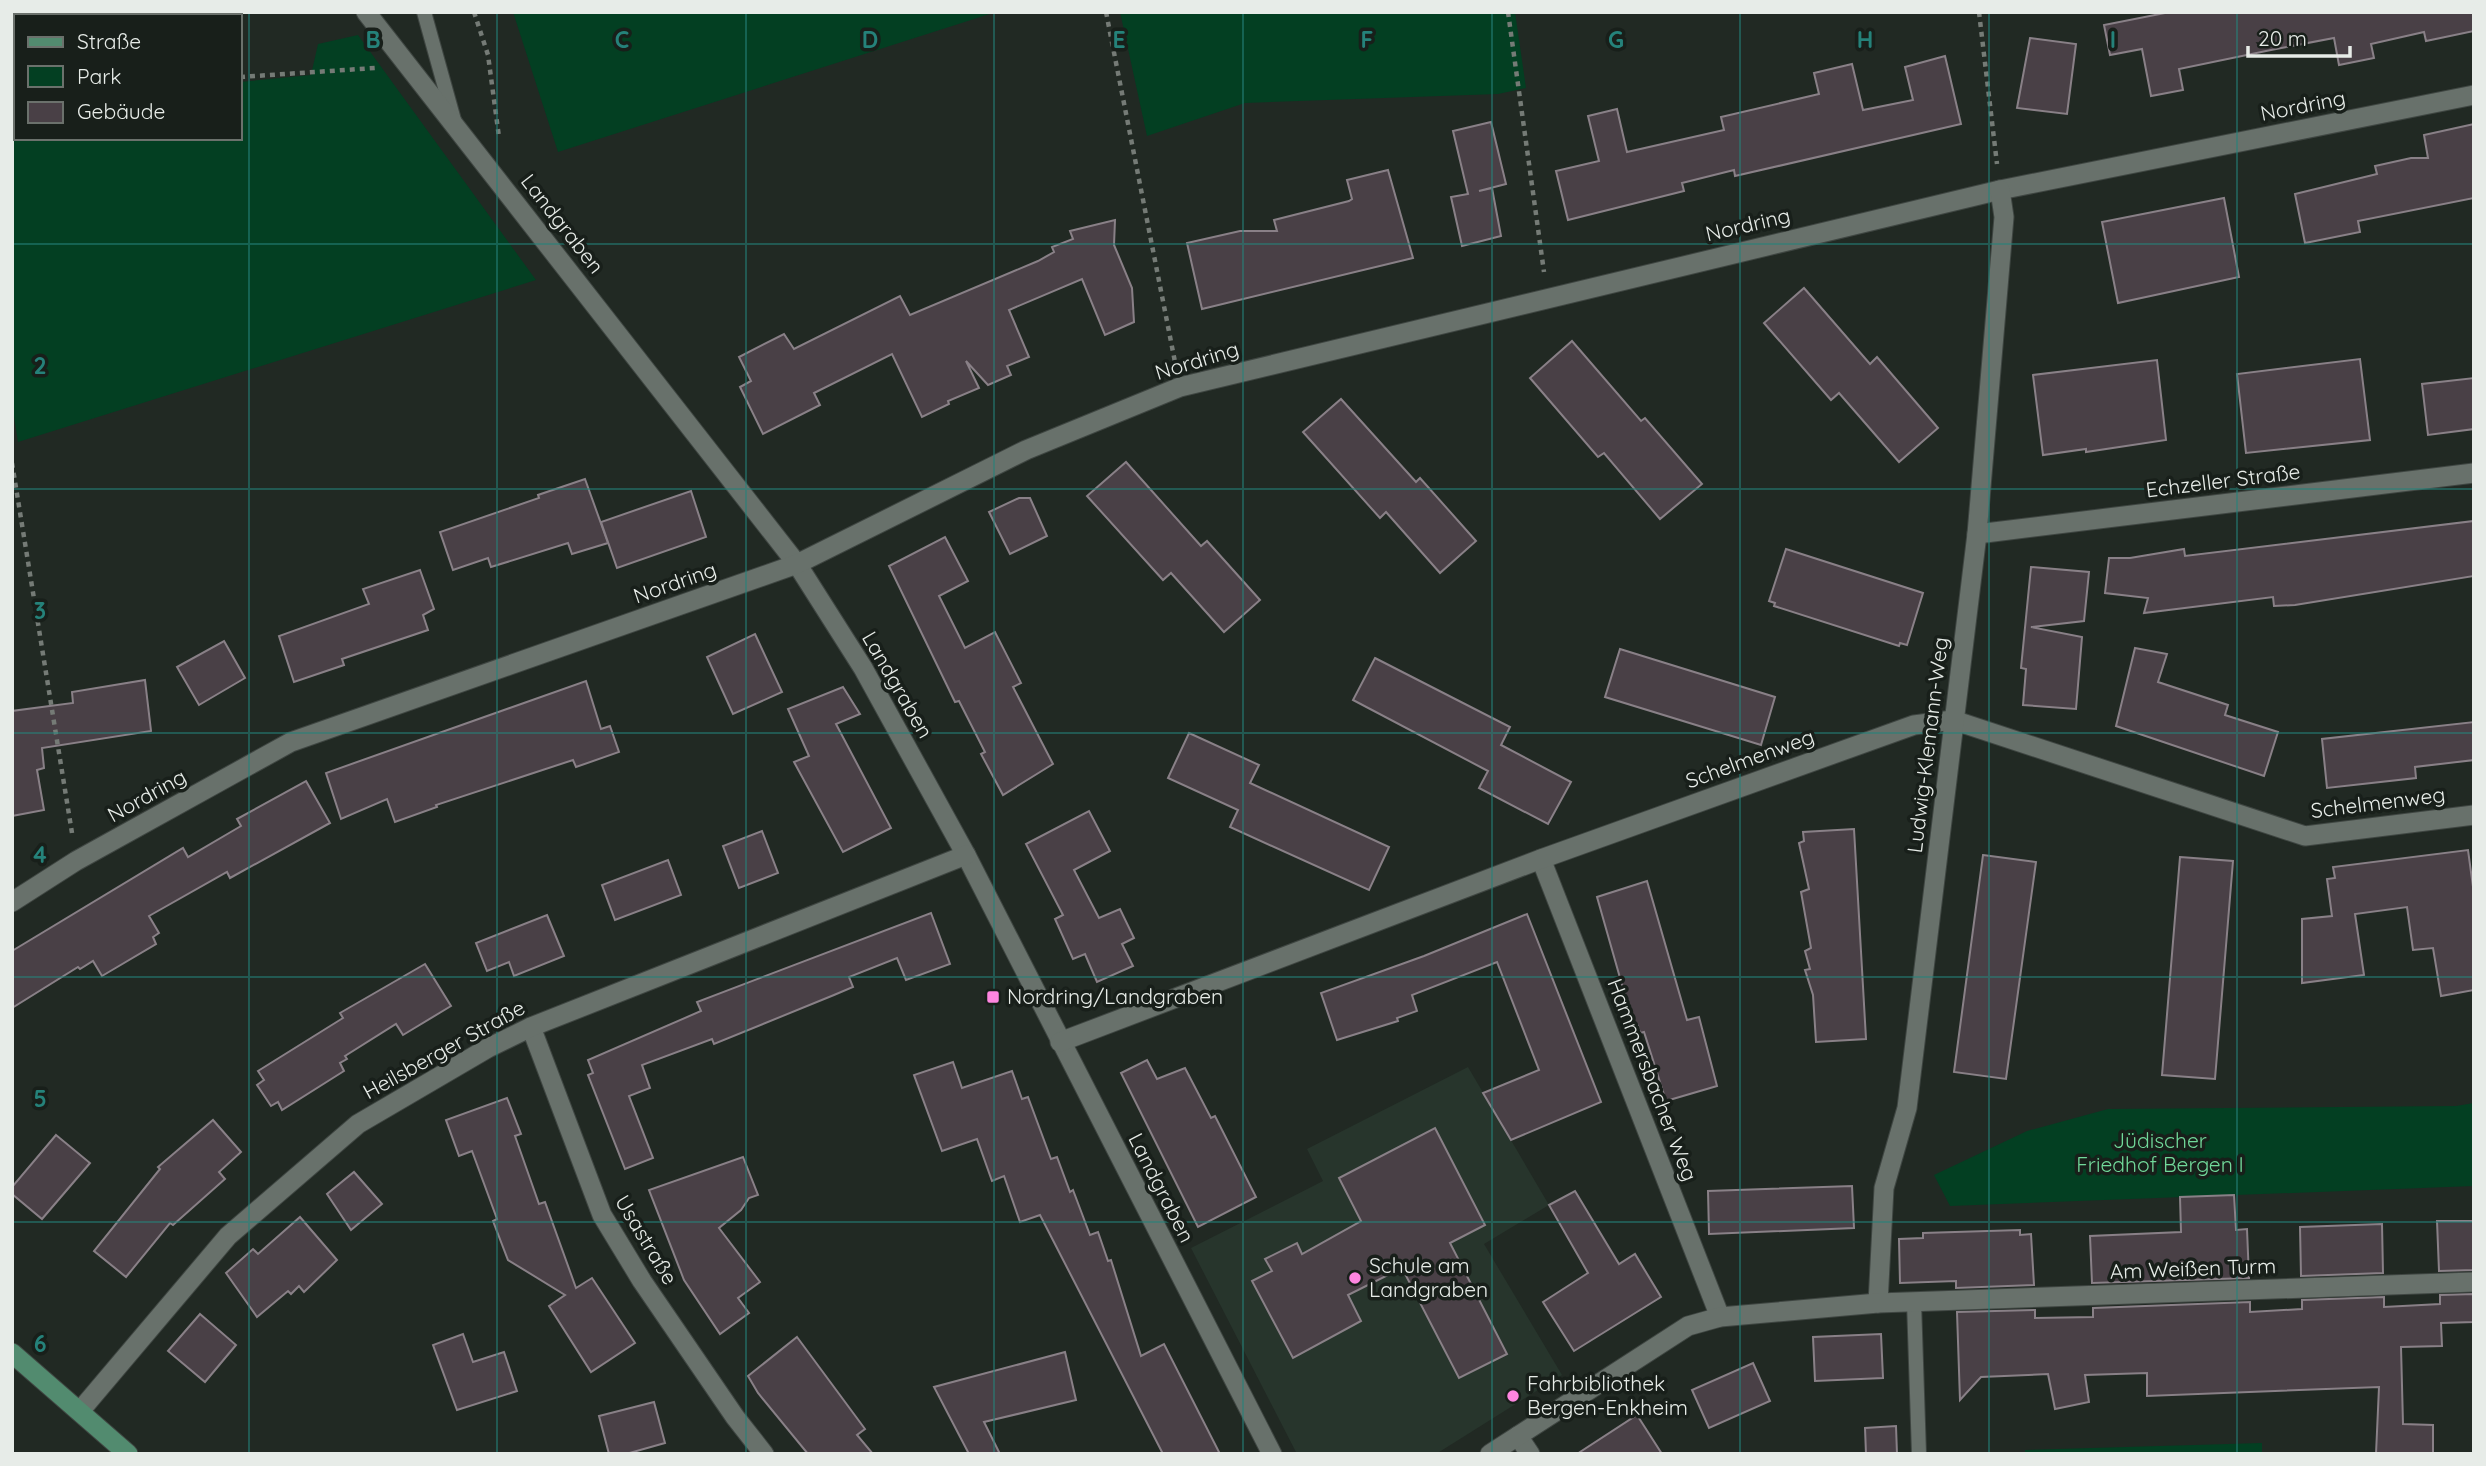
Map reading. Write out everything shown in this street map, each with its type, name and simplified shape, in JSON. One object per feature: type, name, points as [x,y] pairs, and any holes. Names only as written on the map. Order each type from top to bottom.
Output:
[{"type":"main road","points":[[12,1353],[80,1411],[109,1446],[128,1454]]},
{"type":"street","name":"Landgraben","points":[[366,12],[454,121],[797,564],[863,668],[966,855],[1272,1454]]},
{"type":"street","name":"Nordring","points":[[12,902],[76,861],[291,742],[797,564],[1026,450],[1180,387],[2000,190],[2474,95]]},
{"type":"street","name":"Ludwig-Klemann-Weg","points":[[1878,1303],[1884,1188],[1906,1108],[1977,534],[2004,217],[2000,190]]},
{"type":"street","name":"Echzeller Straße","points":[[1977,534],[2474,473]]},
{"type":"street","name":"Schelmenweg","points":[[1060,1042],[1541,859],[1914,725],[1953,720],[2305,836],[2474,815]]},
{"type":"street","name":"Heilsberger Straße","points":[[80,1411],[228,1236],[358,1124],[488,1048],[531,1027],[966,855]]},
{"type":"street","name":"Hammersbacher Weg","points":[[1541,859],[1720,1317]]},
{"type":"street","name":"Usastraße","points":[[531,1027],[602,1215],[727,1406],[764,1454]]},
{"type":"street","name":"Am Weißen Turm","points":[[1490,1454],[1688,1326],[1720,1317],[1878,1303],[2474,1282]]},
{"type":"street","points":[[1518,1436],[1530,1454]]},
{"type":"lane","points":[[424,12],[454,121]]},
{"type":"lane","points":[[1914,1302],[1919,1454]]},
{"type":"path","points":[[474,12],[488,55],[506,190]]},
{"type":"path","points":[[1106,12],[1180,387]]},
{"type":"path","points":[[1508,12],[1547,298]]},
{"type":"path","points":[[1979,12],[2000,190]]},
{"type":"path","points":[[242,77],[409,65]]},
{"type":"path","points":[[12,463],[76,861]]},
{"type":"shaded area","name":"Schule am Landgraben","points":[[1468,1067],[1549,1205],[1484,1244],[1562,1375],[1436,1454],[1297,1454],[1191,1248],[1323,1181],[1307,1149]]},
{"type":"green space","points":[[513,12],[996,12],[558,152]]},
{"type":"green space","points":[[1120,12],[1515,12],[1526,88],[1498,94],[1245,103],[1147,136]]},
{"type":"green space","points":[[358,35],[536,280],[18,442],[12,404],[12,102],[14,140],[242,140],[242,82],[311,75],[318,44]]},
{"type":"green space","name":"Jüdischer Friedhof Bergen I","points":[[2474,1103],[2474,1186],[1950,1206],[1934,1175],[2027,1131],[2108,1109],[2456,1106]]},
{"type":"green space","points":[[2262,1443],[2262,1454],[2025,1454],[2025,1450]]},
{"type":"building","points":[[2170,12],[2474,12],[2474,31],[2426,41],[2424,32],[2371,44],[2374,58],[2339,65],[2334,38],[2271,50],[2179,69],[2183,90],[2151,96],[2142,49],[2110,55],[2104,25]]},
{"type":"building","points":[[2030,38],[2076,44],[2067,114],[2017,108]]},
{"type":"building","points":[[1945,56],[1961,124],[1735,176],[1734,170],[1682,183],[1684,191],[1568,220],[1556,171],[1599,161],[1588,116],[1617,109],[1627,152],[1724,130],[1721,117],[1819,94],[1814,73],[1852,64],[1863,110],[1913,100],[1905,67]]},
{"type":"building","points":[[1491,122],[1506,184],[1479,191],[1492,188],[1501,236],[1462,246],[1451,197],[1468,194],[1453,131]]},
{"type":"building","points":[[2474,124],[2474,198],[2358,221],[2360,232],[2305,243],[2295,194],[2377,174],[2375,166],[2411,158],[2428,158],[2424,135]]},
{"type":"building","points":[[1388,170],[1413,258],[1202,309],[1187,243],[1240,231],[1277,231],[1274,220],[1349,201],[1352,199],[1347,180]]},
{"type":"building","points":[[2224,198],[2239,277],[2118,303],[2102,222]]},
{"type":"building","points":[[1115,220],[1114,245],[1132,288],[1134,322],[1105,335],[1082,279],[1009,310],[1029,357],[1007,366],[1011,375],[988,385],[966,361],[979,388],[948,401],[949,404],[922,417],[892,354],[814,393],[820,405],[763,434],[740,387],[751,381],[739,357],[784,334],[794,349],[900,296],[910,315],[1038,261],[1054,252],[1052,247],[1073,239],[1070,231]]},
{"type":"building","points":[[1804,288],[1870,364],[1877,357],[1938,428],[1899,462],[1839,393],[1831,400],[1764,323]]},
{"type":"building","points":[[1572,341],[1641,421],[1645,418],[1702,484],[1660,519],[1604,453],[1598,457],[1530,378]]},
{"type":"building","points":[[2360,359],[2370,440],[2246,453],[2237,374]]},
{"type":"building","points":[[2157,360],[2166,440],[2086,452],[2086,449],[2043,455],[2033,375]]},
{"type":"building","points":[[2474,378],[2474,429],[2428,435],[2422,384]]},
{"type":"building","points":[[1341,399],[1416,482],[1420,478],[1476,541],[1440,573],[1386,512],[1380,518],[1303,432]]},
{"type":"building","points":[[1126,462],[1201,546],[1207,541],[1260,600],[1224,632],[1171,573],[1163,580],[1087,496]]},
{"type":"building","points":[[585,479],[608,543],[572,554],[568,543],[491,567],[488,558],[453,570],[440,532]]},
{"type":"building","points":[[691,491],[706,537],[617,568],[601,522]]},
{"type":"building","points":[[1019,498],[1030,498],[1047,536],[1010,554],[989,512]]},
{"type":"building","points":[[2474,521],[2474,576],[2295,605],[2274,606],[2273,597],[2144,613],[2148,598],[2105,593],[2109,558],[2130,558],[2184,549],[2185,556]]},
{"type":"building","points":[[945,537],[968,581],[939,596],[965,648],[995,632],[1021,683],[1013,687],[1053,764],[1003,795],[981,754],[985,752],[959,701],[955,702],[889,566]]},
{"type":"building","points":[[1786,549],[1923,593],[1907,645],[1900,643],[1899,646],[1774,606],[1775,603],[1769,601]]},
{"type":"building","points":[[2031,567],[2089,572],[2084,621],[2031,627],[2082,637],[2076,709],[2023,705],[2026,669],[2021,668]]},
{"type":"building","points":[[420,570],[434,609],[423,615],[428,630],[342,659],[344,665],[294,682],[279,636],[369,604],[363,589]]},
{"type":"building","points":[[755,634],[782,692],[733,714],[707,657]]},
{"type":"building","points":[[224,641],[245,678],[199,705],[177,667]]},
{"type":"building","points":[[2135,648],[2167,654],[2158,682],[2228,705],[2225,715],[2278,732],[2264,776],[2116,726]]},
{"type":"building","points":[[1620,649],[1775,697],[1761,745],[1605,697]]},
{"type":"building","points":[[1375,658],[1510,727],[1501,745],[1571,782],[1548,824],[1479,788],[1488,771],[1353,700]]},
{"type":"building","points":[[145,680],[151,731],[42,748],[44,768],[37,770],[44,810],[12,816],[12,711],[73,703],[72,692]]},
{"type":"building","points":[[586,681],[601,729],[610,726],[619,752],[576,767],[573,760],[436,805],[437,807],[395,822],[387,799],[341,819],[326,773]]},
{"type":"building","points":[[843,687],[860,714],[836,724],[891,828],[843,852],[794,762],[809,756],[788,709]]},
{"type":"building","points":[[2474,722],[2474,760],[2415,767],[2416,778],[2327,788],[2322,739]]},
{"type":"building","points":[[1189,733],[1259,765],[1250,783],[1389,847],[1369,890],[1230,827],[1238,810],[1168,778]]},
{"type":"building","points":[[306,781],[330,823],[230,878],[227,872],[149,916],[159,933],[153,937],[156,944],[102,976],[93,961],[80,969],[78,967],[12,1008],[12,951],[183,848],[188,857],[241,826],[237,819]]},
{"type":"building","points":[[1089,811],[1110,851],[1074,870],[1099,918],[1120,909],[1134,938],[1122,944],[1133,966],[1097,982],[1085,954],[1073,959],[1055,919],[1063,915],[1026,844]]},
{"type":"building","points":[[1854,829],[1866,1039],[1816,1042],[1813,995],[1805,970],[1810,969],[1805,951],[1811,948],[1801,892],[1809,889],[1799,843],[1804,841],[1803,832]]},
{"type":"building","points":[[762,831],[778,873],[739,888],[723,846]]},
{"type":"building","points":[[2468,850],[2474,894],[2474,990],[2441,996],[2433,948],[2413,950],[2407,907],[2355,914],[2364,975],[2302,983],[2302,919],[2332,916],[2327,879],[2335,878],[2333,867]]},
{"type":"building","points":[[1983,855],[2036,862],[2006,1079],[1954,1072]]},
{"type":"building","points":[[2180,857],[2233,861],[2215,1079],[2162,1075]]},
{"type":"building","points":[[668,860],[681,895],[615,920],[602,885]]},
{"type":"building","points":[[1647,881],[1687,1020],[1699,1017],[1717,1086],[1666,1101],[1644,1032],[1640,1033],[1638,1026],[1634,1027],[1597,897]]},
{"type":"building","points":[[931,913],[950,964],[906,980],[897,958],[849,977],[853,987],[834,995],[714,1044],[712,1039],[642,1065],[650,1088],[629,1096],[653,1158],[625,1169],[588,1075],[593,1073],[588,1060],[701,1011],[697,1002]]},
{"type":"building","points":[[1527,914],[1601,1102],[1511,1140],[1483,1093],[1539,1070],[1497,962],[1412,995],[1417,1011],[1397,1018],[1398,1021],[1337,1040],[1321,993],[1424,956]]},
{"type":"building","points":[[547,915],[564,956],[514,976],[509,962],[487,971],[476,943]]},
{"type":"building","points":[[425,964],[451,1006],[403,1035],[396,1024],[345,1056],[347,1059],[340,1063],[344,1071],[282,1110],[278,1102],[271,1106],[257,1085],[264,1080],[258,1071],[343,1018],[340,1013]]},
{"type":"building","points":[[1147,1060],[1157,1079],[1185,1068],[1211,1118],[1215,1116],[1256,1197],[1198,1227],[1121,1073]]},
{"type":"building","points":[[953,1062],[962,1088],[1012,1071],[1022,1099],[1028,1097],[1051,1159],[1057,1157],[1070,1192],[1073,1190],[1090,1235],[1098,1232],[1108,1261],[1111,1260],[1141,1356],[1164,1344],[1220,1454],[1163,1454],[1040,1215],[1020,1222],[1004,1176],[992,1181],[977,1139],[942,1151],[914,1075]]},
{"type":"building","points":[[507,1098],[521,1134],[515,1136],[539,1204],[545,1202],[576,1288],[592,1278],[635,1343],[591,1372],[549,1306],[565,1295],[508,1260],[493,1221],[497,1219],[472,1151],[459,1156],[446,1120]]},
{"type":"building","points":[[213,1120],[241,1152],[219,1172],[225,1179],[173,1225],[170,1223],[126,1277],[94,1251],[160,1169],[158,1167]]},
{"type":"building","points":[[1435,1128],[1485,1225],[1450,1243],[1507,1354],[1459,1378],[1402,1268],[1348,1295],[1361,1321],[1293,1358],[1252,1281],[1272,1271],[1265,1259],[1297,1243],[1302,1254],[1361,1221],[1339,1178]]},
{"type":"building","points":[[56,1135],[90,1163],[42,1219],[12,1194],[12,1187]]},
{"type":"building","points":[[743,1157],[758,1195],[749,1198],[741,1210],[719,1228],[760,1282],[738,1298],[749,1313],[720,1334],[684,1280],[649,1190]]},
{"type":"building","points":[[354,1172],[382,1204],[351,1230],[327,1194]]},
{"type":"building","points":[[1852,1186],[1854,1228],[1709,1234],[1708,1191]]},
{"type":"building","points":[[1575,1191],[1619,1264],[1635,1254],[1661,1297],[1574,1351],[1543,1302],[1588,1273],[1549,1205]]},
{"type":"building","points":[[2234,1195],[2236,1230],[2247,1229],[2249,1278],[2092,1283],[2090,1236],[2181,1232],[2180,1197]]},
{"type":"building","points":[[300,1217],[337,1260],[304,1292],[299,1286],[291,1294],[288,1291],[257,1317],[226,1273],[253,1249],[258,1254]]},
{"type":"building","points":[[2437,1221],[2474,1221],[2474,1270],[2439,1271]]},
{"type":"building","points":[[2382,1224],[2383,1273],[2301,1276],[2300,1227]]},
{"type":"building","points":[[2020,1230],[2020,1235],[2031,1234],[2034,1285],[1956,1288],[1956,1281],[1900,1283],[1899,1239],[1923,1238],[1923,1233]]},
{"type":"building","points":[[2474,1294],[2474,1322],[2441,1323],[2442,1346],[2401,1347],[2403,1424],[2433,1425],[2433,1454],[2376,1454],[2379,1387],[2147,1396],[2147,1373],[2085,1375],[2089,1402],[2055,1409],[2048,1374],[1981,1377],[1960,1400],[1957,1312],[2035,1310],[2035,1318],[2093,1317],[2093,1308],[2250,1302],[2250,1312],[2302,1309],[2302,1300],[2384,1297],[2384,1307],[2440,1304],[2440,1295]]},
{"type":"building","points":[[200,1314],[236,1345],[205,1382],[168,1351]]},
{"type":"building","points":[[463,1334],[473,1362],[504,1352],[517,1391],[457,1410],[433,1345]]},
{"type":"building","points":[[1881,1334],[1883,1378],[1815,1381],[1813,1337]]},
{"type":"building","points":[[797,1337],[865,1429],[857,1435],[873,1454],[808,1454],[758,1393],[748,1376]]},
{"type":"building","points":[[1065,1352],[1076,1400],[984,1422],[1000,1454],[969,1454],[934,1387]]},
{"type":"building","points":[[1753,1363],[1770,1401],[1709,1428],[1692,1390]]},
{"type":"building","points":[[654,1402],[665,1443],[626,1454],[609,1454],[599,1416]]},
{"type":"building","points":[[1637,1415],[1662,1454],[1577,1454]]},
{"type":"building","points":[[1896,1426],[1897,1454],[1866,1454],[1865,1428]]},
{"type":"place","name":"Nordring/Landgraben","points":[[993,997]]},
{"type":"place","name":"Schule am Landgraben","points":[[1355,1278]]},
{"type":"place","name":"Fahrbibliothek Bergen-Enkheim","points":[[1513,1396]]}]
